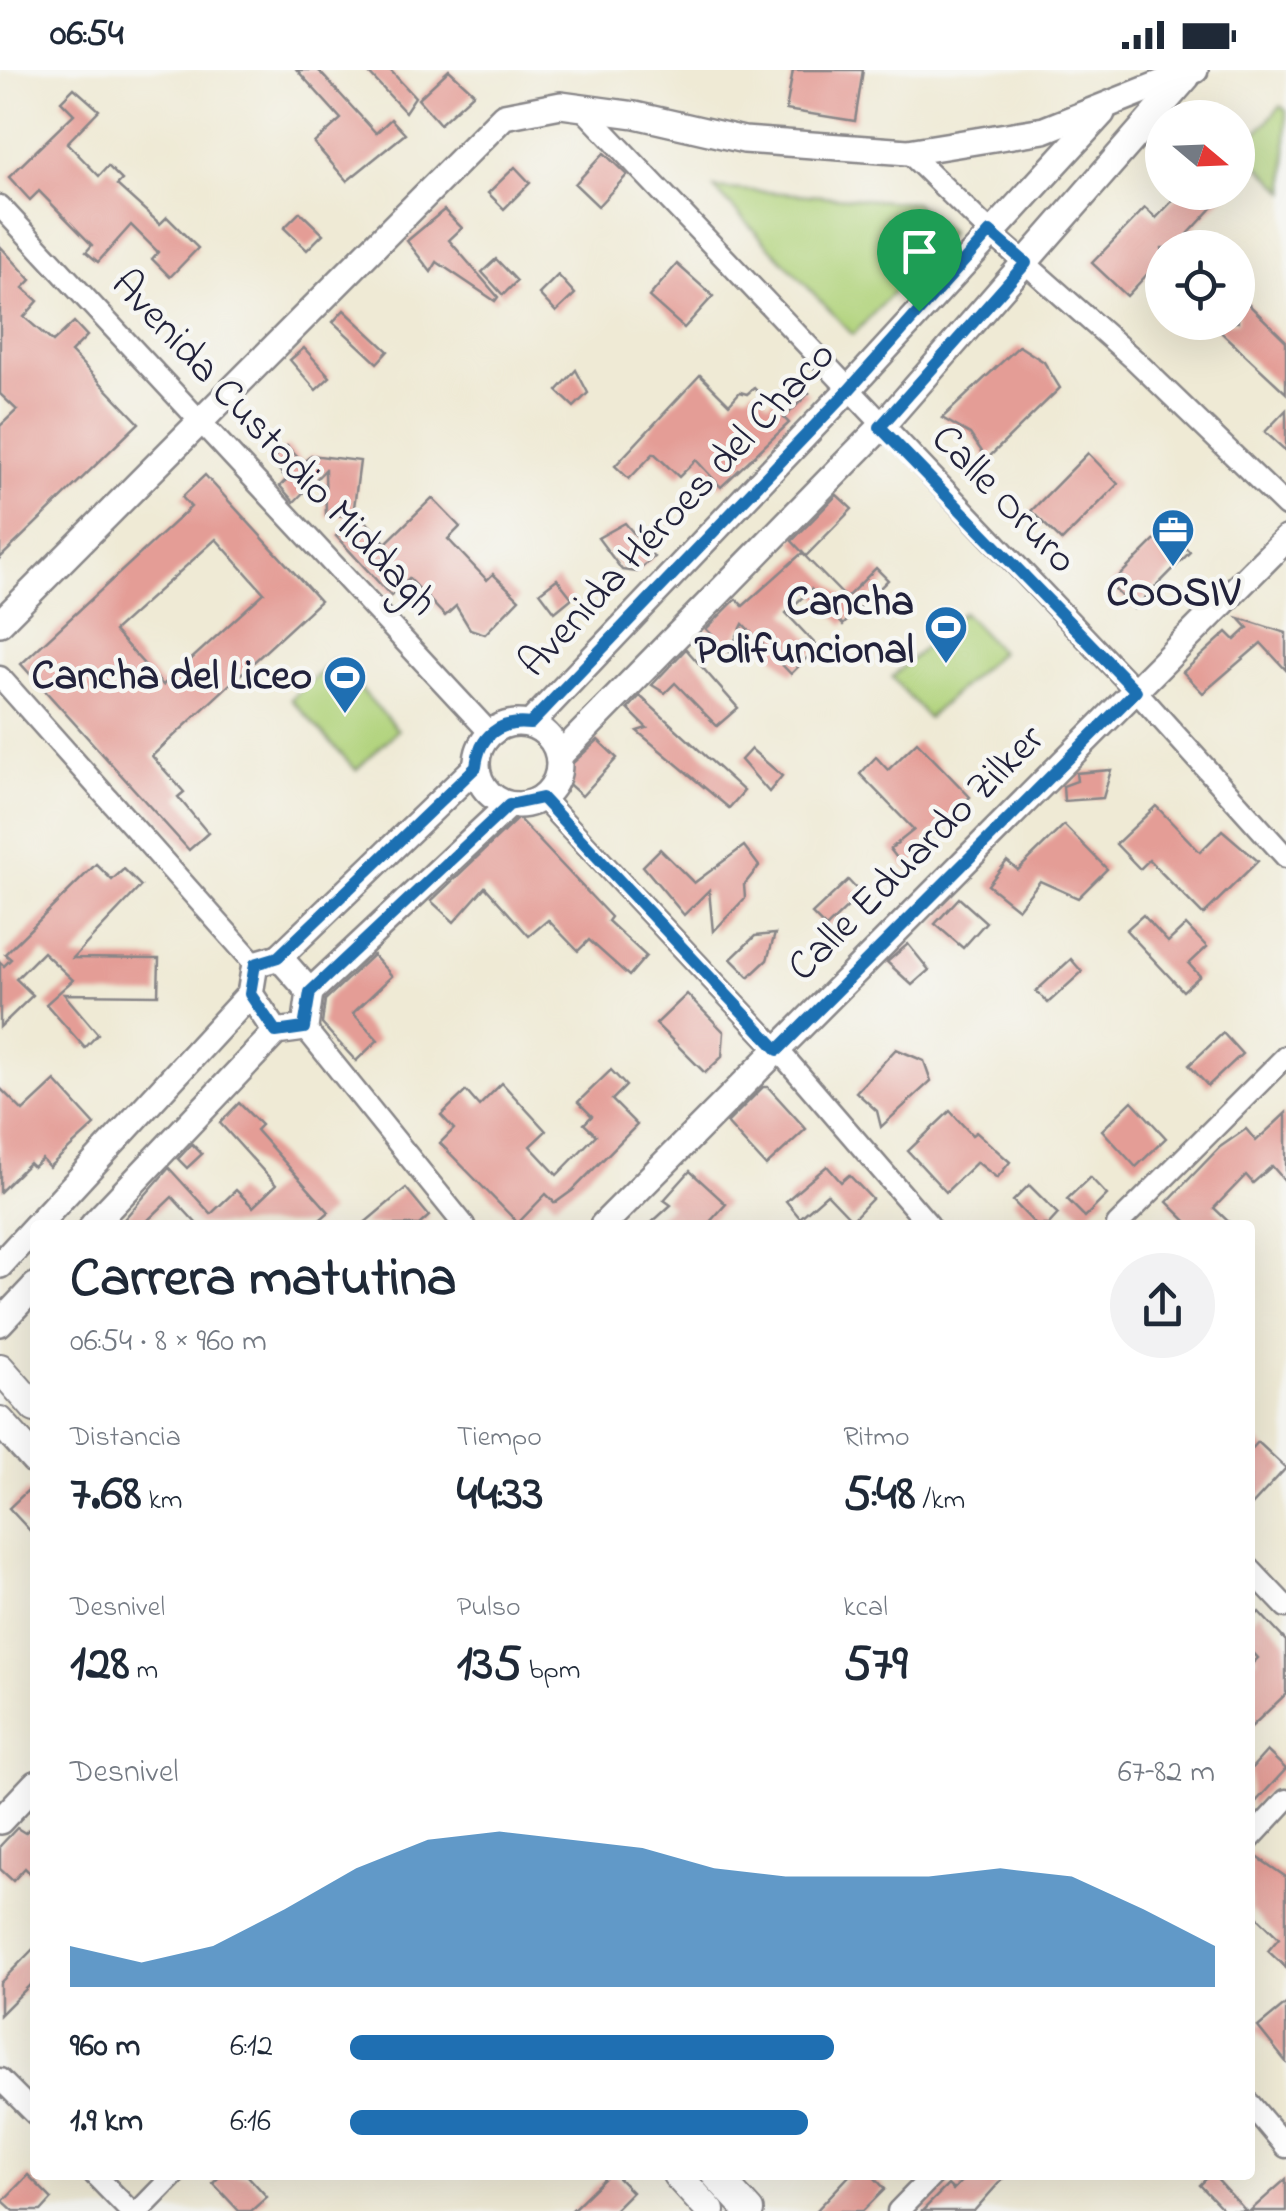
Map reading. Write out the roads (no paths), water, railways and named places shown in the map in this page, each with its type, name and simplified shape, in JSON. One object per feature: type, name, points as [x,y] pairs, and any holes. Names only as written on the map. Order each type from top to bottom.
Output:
[{"type":"main road","points":[[0,1368],[30,1402]]},
{"type":"main road","points":[[0,1422],[30,1455]]},
{"type":"main road","points":[[682,2180],[710,2211]]},
{"type":"main road","points":[[721,2180],[749,2211]]},
{"type":"street","name":"Avenida Héroes del Chaco","points":[[530,724],[848,391],[1109,106],[1192,72]]},
{"type":"street","name":"Avenida Héroes del Chaco","points":[[559,756],[880,427],[1192,72]]},
{"type":"street","points":[[0,623],[504,116],[561,105],[744,140],[908,152],[1044,130],[1109,106]]},
{"type":"street","name":"Calle Oruro","points":[[582,108],[880,427],[1136,691],[1286,857]]},
{"type":"street","points":[[908,152],[990,232],[1110,336],[1286,506]]},
{"type":"street","name":"Avenida Custodio Middagh","points":[[0,206],[490,733]]},
{"type":"street","name":"Calle Eduardo Zilker","points":[[608,1220],[1286,539]]},
{"type":"street","points":[[0,677],[267,960],[310,992]]},
{"type":"street","points":[[42,1220],[250,994],[267,960],[476,767],[482,742],[490,733],[516,722],[530,724],[549,736],[559,756],[556,779],[542,798],[509,805],[310,992],[304,1028],[460,1220]]},
{"type":"street","points":[[476,767],[486,792],[509,805]]},
{"type":"street","points":[[542,798],[778,1050],[924,1220]]},
{"type":"street","points":[[250,994],[276,1032]]},
{"type":"street","points":[[98,1220],[276,1032],[304,1028]]},
{"type":"street","points":[[1122,1220],[1286,1056]]},
{"type":"street","points":[[0,1265],[30,1232]]},
{"type":"street","points":[[0,1323],[30,1291]]},
{"type":"street","points":[[1255,1574],[1286,1606]]},
{"type":"street","points":[[0,1820],[30,1789]]},
{"type":"street","points":[[1255,1834],[1286,1800]]},
{"type":"street","points":[[0,2079],[30,2109]]},
{"type":"street","points":[[1255,2110],[1286,2147]]},
{"type":"street","points":[[100,2180],[130,2211]]},
{"type":"street","points":[[139,2211],[169,2180]]},
{"type":"street","points":[[898,2211],[928,2180]]},
{"type":"place","name":"COOSIV","points":[[1173,568]]},
{"type":"place","name":"Cancha Polifuncional","points":[[946,665]]},
{"type":"place","name":"Cancha del Liceo","points":[[345,715]]}]
